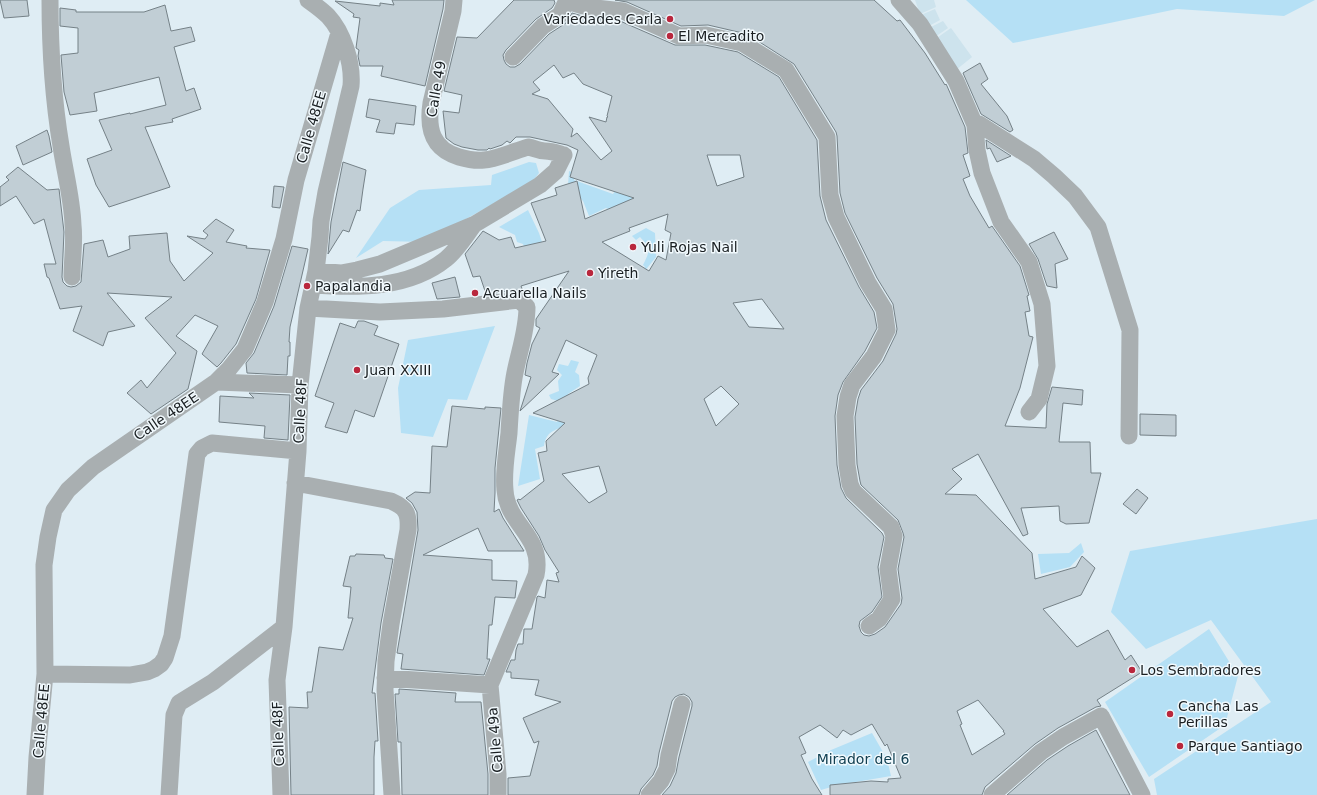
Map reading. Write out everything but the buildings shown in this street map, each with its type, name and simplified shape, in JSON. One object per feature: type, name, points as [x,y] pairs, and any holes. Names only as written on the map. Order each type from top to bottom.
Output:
[{"type":"street","points":[[50,0],[50,45],[61,146],[68,180],[74,226],[72,277]]},
{"type":"street","name":"Calle 48F","points":[[280,795],[276,680],[284,628],[298,450],[300,385],[308,308],[315,278],[321,221],[326,192],[352,86],[349,58],[335,26],[327,15],[308,0]]},
{"type":"street","name":"Calle 49","points":[[315,278],[380,264],[474,224],[540,185],[556,171],[564,155],[549,150],[544,151],[528,147],[484,160],[473,160],[452,155],[445,151],[433,137],[429,116],[453,11],[454,0]]},
{"type":"street","points":[[899,0],[920,24],[956,81],[975,125],[977,150],[982,173],[1001,222],[1028,262],[1042,304],[1047,366],[1039,399],[1029,412]]},
{"type":"street","points":[[513,57],[543,26],[560,15],[567,1],[587,7],[623,11],[679,36],[706,35],[742,42],[786,70],[827,137],[830,194],[836,217],[868,283],[884,308],[887,330],[874,356],[852,385],[848,397],[845,416],[847,465],[850,484],[853,491],[892,527],[894,536],[888,569],[892,599],[879,619],[869,626]]},
{"type":"street","name":"Calle 48EE","points":[[36,795],[38,744],[45,674],[44,565],[54,510],[68,490],[93,467],[216,382],[245,349],[265,302],[284,239],[296,180],[339,34]]},
{"type":"street","points":[[975,125],[979,124],[1034,159],[1075,196],[1098,227],[1130,330],[1129,436]]},
{"type":"street","name":"Calle 49","points":[[315,278],[350,288],[391,283],[416,277],[432,269],[447,258],[474,224]]},
{"type":"street","points":[[308,308],[380,312],[443,309],[519,300],[527,307],[527,322],[514,378],[505,470],[505,491],[507,506],[535,549],[538,562],[536,575],[490,685],[385,678]]},
{"type":"street","points":[[216,382],[300,385]]},
{"type":"street","points":[[45,674],[130,675],[147,672],[161,664],[166,658],[170,648],[197,454],[202,448],[212,443],[298,450]]},
{"type":"street","points":[[295,483],[392,502],[404,508],[407,514],[408,530],[387,644],[385,678],[392,795]]},
{"type":"street","points":[[169,795],[174,715],[179,703],[213,682],[284,628]]},
{"type":"street","name":"Calle 49a","points":[[490,685],[498,767],[498,795]]},
{"type":"street","points":[[649,795],[661,781],[667,769],[682,704]]},
{"type":"street","points":[[992,795],[1041,752],[1063,736],[1101,716],[1142,795]]},
{"type":"shaded area","points":[[915,0],[934,0],[936,7],[920,14]]},
{"type":"shaded area","points":[[935,9],[940,20],[929,26],[921,15]]},
{"type":"shaded area","points":[[943,21],[948,28],[935,37],[929,28]]},
{"type":"shaded area","points":[[951,28],[972,57],[956,70],[934,40]]},
{"type":"green space","points":[[966,0],[1315,0],[1284,16],[1177,9],[1013,43]]},
{"type":"green space","points":[[529,162],[536,163],[539,173],[532,182],[425,242],[383,241],[356,258],[390,208],[419,190],[491,185],[492,175]]},
{"type":"green space","points":[[569,171],[574,173],[574,180],[613,194],[615,191],[665,202],[610,210],[606,208],[589,216],[583,201],[568,185]]},
{"type":"green space","points":[[528,210],[539,233],[545,251],[528,257],[523,244],[517,242],[515,235],[499,227]]},
{"type":"green space","points":[[646,228],[655,233],[656,257],[636,282],[634,281],[645,267],[643,265],[648,253],[648,247],[640,237],[636,240],[632,236]]},
{"type":"green space","points":[[495,326],[467,400],[448,399],[433,437],[401,433],[398,388],[408,340]]},
{"type":"green space","points":[[571,360],[579,362],[575,372],[579,375],[580,386],[568,394],[566,426],[551,432],[545,441],[544,446],[535,449],[540,479],[518,486],[529,415],[557,422],[562,402],[551,399],[549,395],[559,391],[558,381],[562,375],[557,370],[559,364],[568,366]]},
{"type":"green space","points":[[1317,519],[1317,795],[1157,795],[1154,779],[1271,702],[1211,620],[1146,649],[1111,612],[1130,551]]},
{"type":"green space","points":[[1081,543],[1084,552],[1070,567],[1041,574],[1038,554],[1069,553]]},
{"type":"green space","name":"Cancha Las Perillas","points":[[1209,629],[1238,676],[1225,725],[1149,777],[1105,702]]},
{"type":"green space","name":"Mirador del 6","points":[[872,733],[887,759],[891,776],[838,785],[821,790],[808,762],[831,750]]},
{"type":"place","name":"Variedades Carla","points":[[670,19]]},
{"type":"place","name":"El Mercadito","points":[[670,36]]},
{"type":"place","name":"Yuli Rojas Nail","points":[[633,247]]},
{"type":"place","name":"Yireth","points":[[590,273]]},
{"type":"place","name":"Papalandia","points":[[307,286]]},
{"type":"place","name":"Acuarella Nails","points":[[475,293]]},
{"type":"place","name":"Juan XXIII","points":[[357,370]]},
{"type":"place","name":"Los Sembradores","points":[[1132,670]]},
{"type":"place","name":"Cancha Las Perillas","points":[[1170,714]]},
{"type":"place","name":"Parque Santiago","points":[[1180,746]]}]
